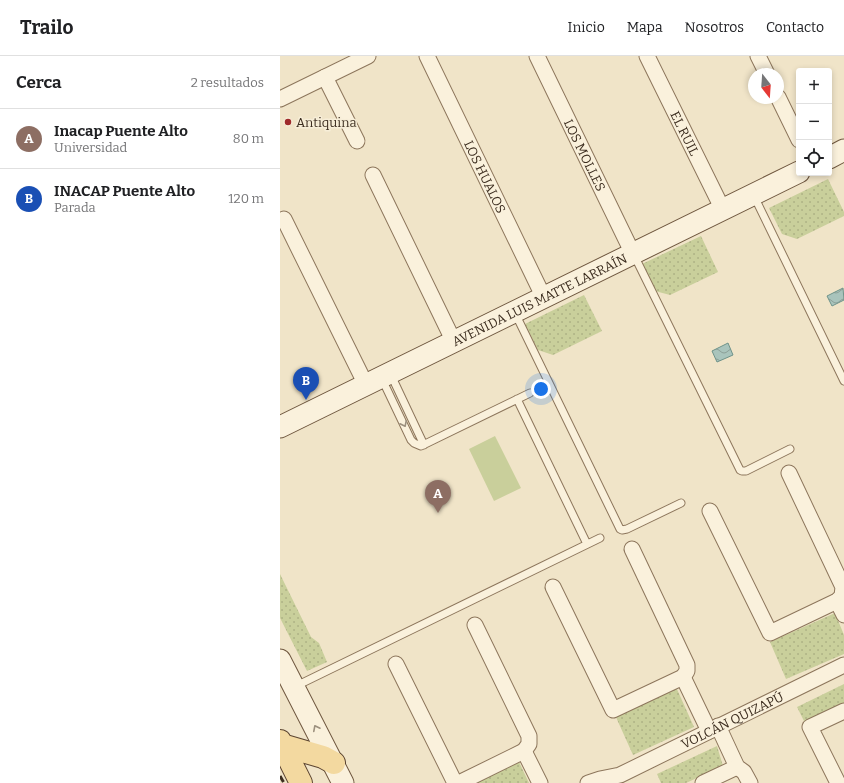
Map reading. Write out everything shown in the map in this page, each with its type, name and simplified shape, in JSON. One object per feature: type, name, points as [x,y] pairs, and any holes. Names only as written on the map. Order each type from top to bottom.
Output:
[{"type":"main road","points":[[281,743],[323,757],[334,763]]},
{"type":"main road","points":[[281,743],[301,783]]},
{"type":"street","points":[[280,99],[368,56]]},
{"type":"street","name":"LOS HUALOS","points":[[427,56],[544,298]]},
{"type":"street","name":"LOS MOLLES","points":[[536,56],[633,254]]},
{"type":"street","name":"EL RUIL","points":[[647,56],[723,210]]},
{"type":"street","points":[[758,56],[764,68]]},
{"type":"street","points":[[326,77],[357,142]]},
{"type":"street","points":[[781,104],[796,134]]},
{"type":"street","points":[[832,156],[844,150]]},
{"type":"street","name":"AVENIDA LUIS MATTE LARRAÍN","points":[[280,427],[796,174]]},
{"type":"street","points":[[373,175],[454,342]]},
{"type":"street","points":[[284,219],[379,379]]},
{"type":"street","points":[[710,511],[770,633],[837,601],[842,596],[843,587],[789,473]]},
{"type":"street","points":[[554,587],[613,710],[682,677],[687,671],[687,665],[632,549]]},
{"type":"street","points":[[837,601],[844,615]]},
{"type":"street","points":[[459,783],[524,751],[529,744],[528,736],[475,625]]},
{"type":"street","points":[[280,660],[343,783]]},
{"type":"street","points":[[396,664],[455,783]]},
{"type":"street","name":"VOLCÁN QUIZAPÚ","points":[[588,783],[600,779],[616,779],[713,729],[844,665]]},
{"type":"street","points":[[682,677],[737,767],[744,772],[750,783]]},
{"type":"street","points":[[838,783],[810,726],[844,711]]},
{"type":"street","points":[[524,751],[540,783]]},
{"type":"street","points":[[704,783],[737,767]]},
{"type":"lane","points":[[754,195],[844,381]]},
{"type":"lane","points":[[633,254],[740,470],[746,471],[790,449]]},
{"type":"lane","points":[[514,312],[620,528],[622,530],[627,529],[681,503]]},
{"type":"lane","points":[[379,379],[424,445],[530,393]]},
{"type":"lane","points":[[517,399],[587,544]]},
{"type":"lane","points":[[294,687],[600,538]]},
{"type":"green space","points":[[828,179],[844,212],[844,216],[797,239],[782,234],[769,208]]},
{"type":"green space","points":[[701,236],[718,272],[670,295],[655,291],[642,264]]},
{"type":"green space","points":[[584,295],[602,331],[553,355],[538,350],[525,324]]},
{"type":"green space","points":[[495,436],[521,488],[494,501],[469,449]]},
{"type":"green space","points":[[280,574],[311,637],[319,643],[327,662],[307,671],[280,618]]},
{"type":"green space","points":[[835,613],[844,635],[844,654],[786,679],[770,642]]},
{"type":"green space","points":[[844,684],[844,704],[805,723],[797,707]]},
{"type":"green space","points":[[676,687],[694,727],[633,755],[615,715]]},
{"type":"green space","points":[[717,746],[723,766],[686,783],[661,783],[657,774]]},
{"type":"green space","points":[[519,762],[529,783],[475,783]]},
{"type":"water","points":[[843,288],[844,300],[832,306],[827,296]]},
{"type":"water","points":[[728,343],[733,355],[717,362],[712,351]]},
{"type":"railway","points":[[280,776],[284,783]]},
{"type":"place","name":"Antiquina","points":[[288,122]]},
{"type":"place","name":"INACAP Puente Alto","points":[[306,400]]},
{"type":"place","name":"Inacap Puente Alto","points":[[438,513]]}]
